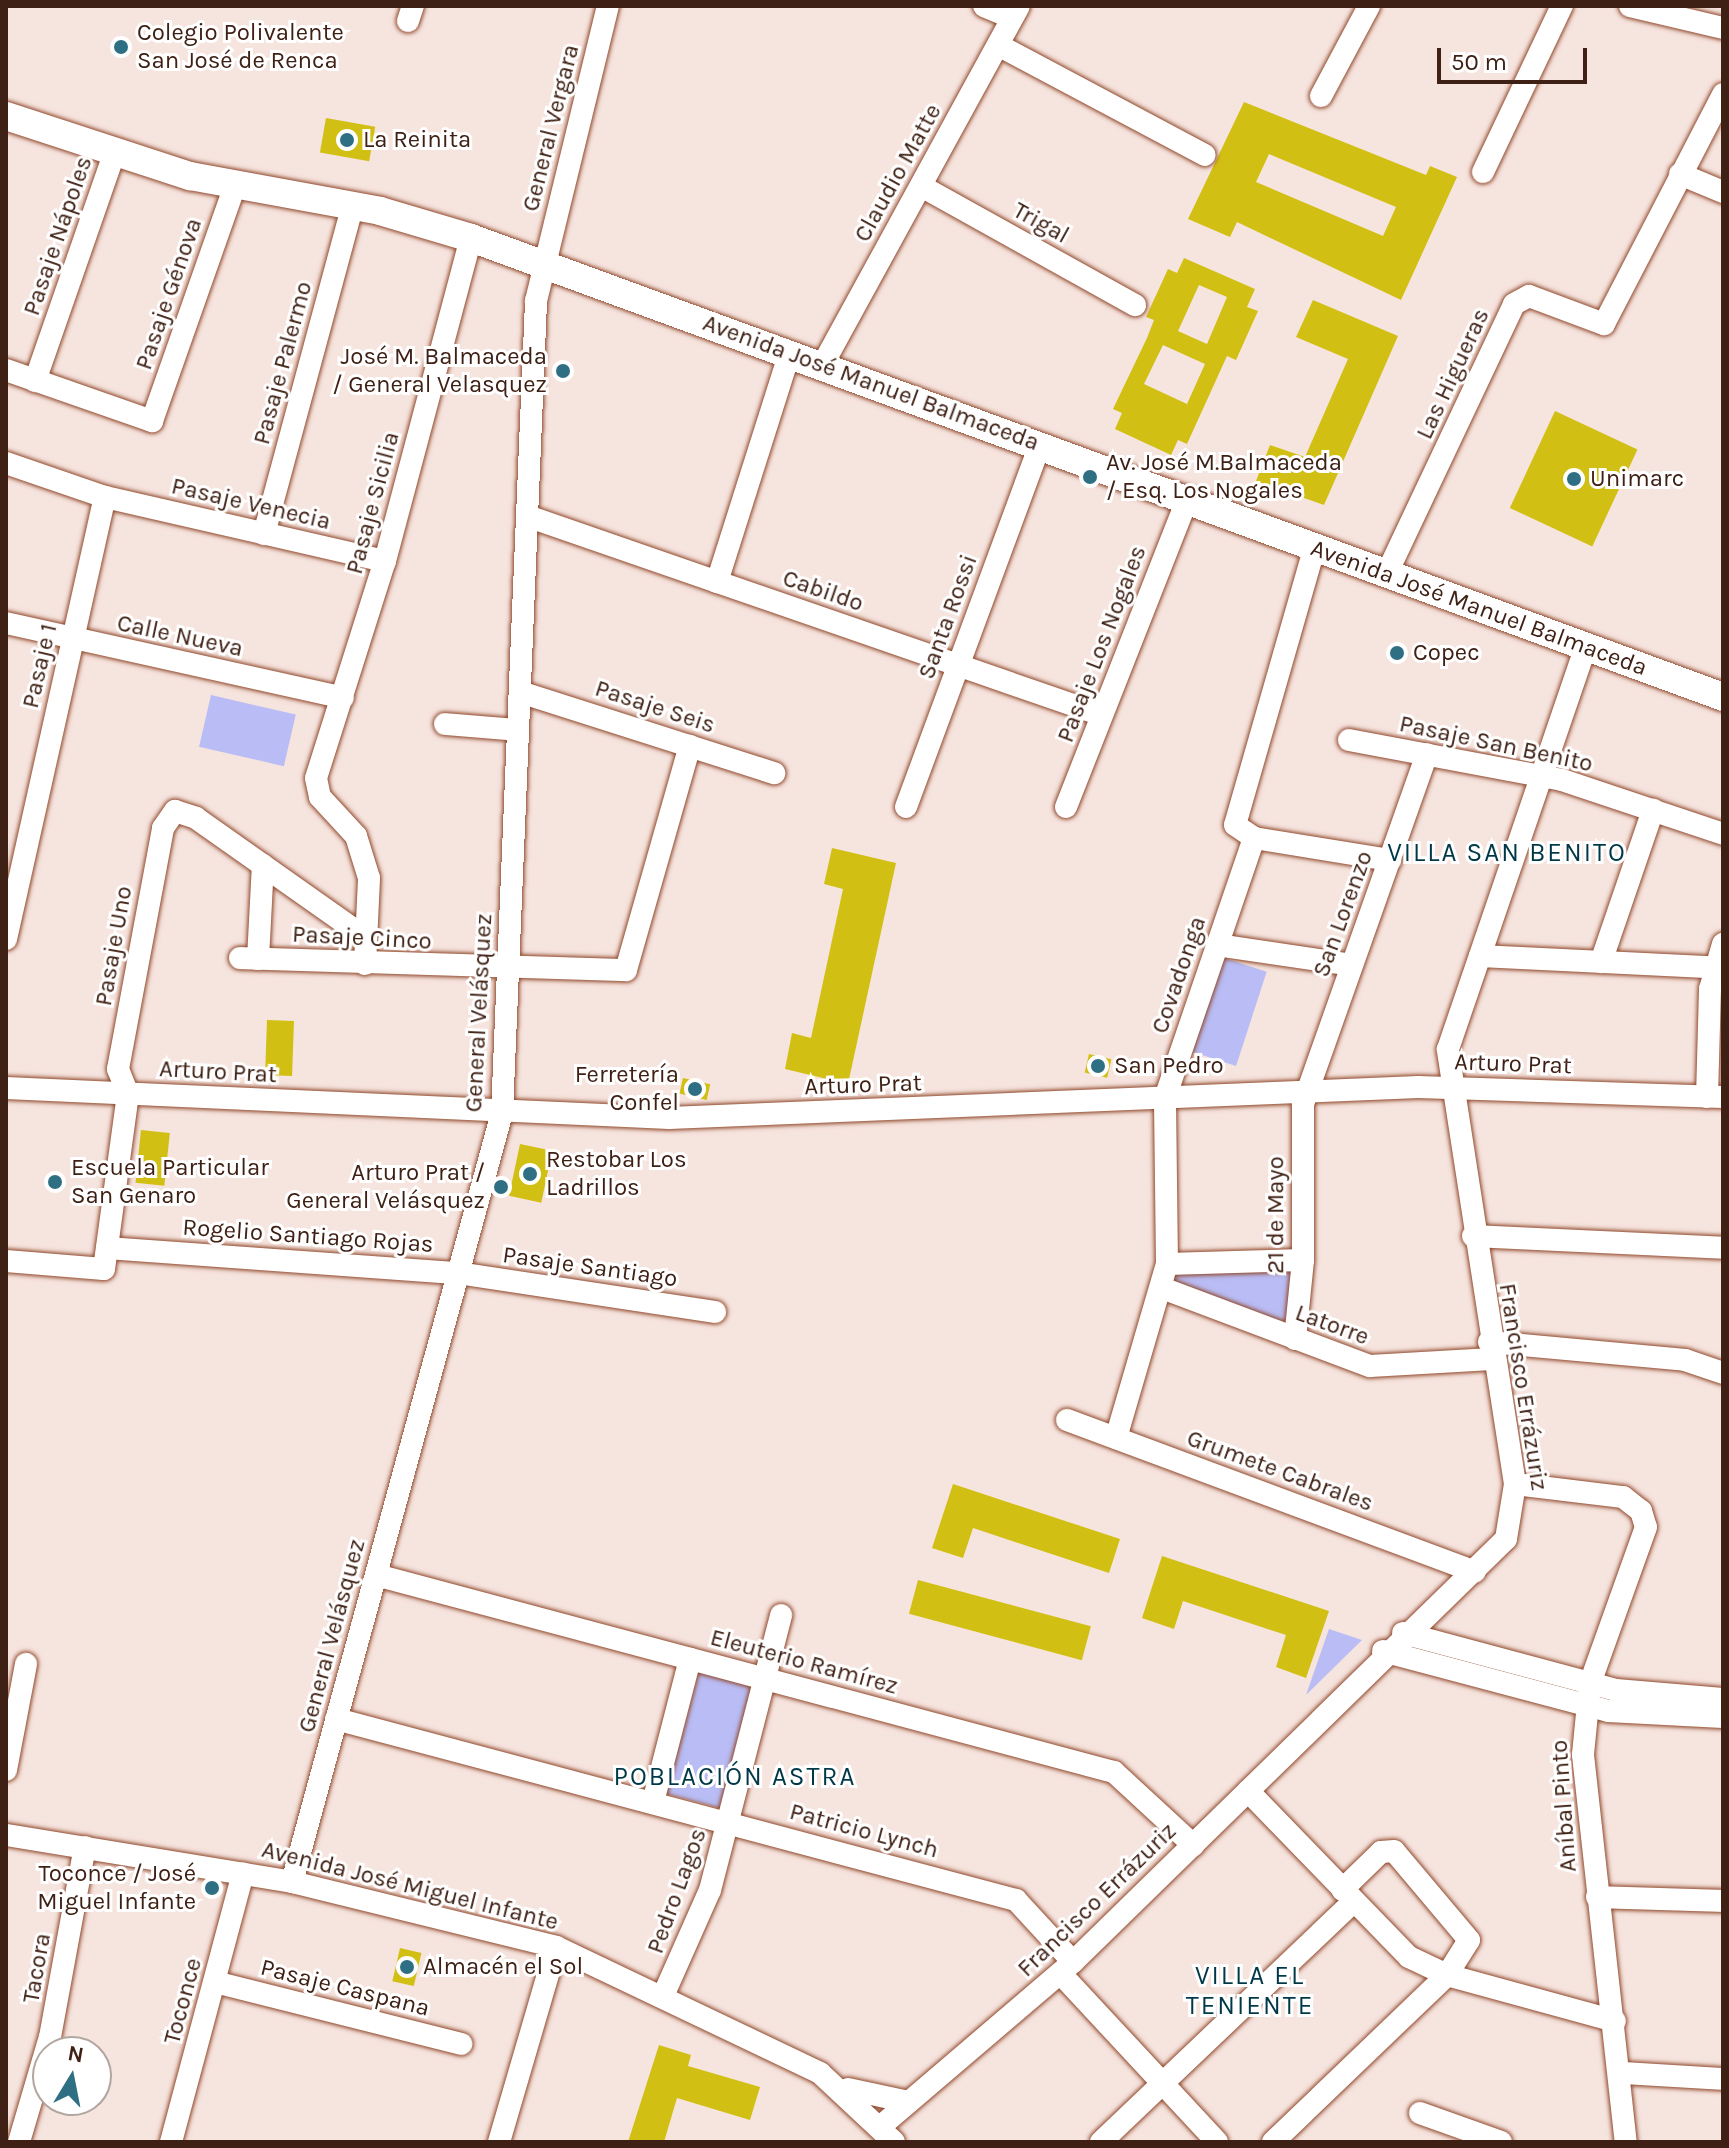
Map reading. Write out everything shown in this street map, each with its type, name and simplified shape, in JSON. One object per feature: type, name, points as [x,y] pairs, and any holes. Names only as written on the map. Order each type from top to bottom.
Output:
[{"type":"main road","name":"Avenida José Manuel Balmaceda","points":[[6,116],[114,154],[235,185],[353,205],[471,238],[823,364],[1585,649],[1723,697]]},
{"type":"street","name":"General Vergara","points":[[544,264],[608,6]]},
{"type":"street","points":[[984,6],[1016,12]]},
{"type":"street","points":[[1321,96],[1369,6]]},
{"type":"street","points":[[1483,172],[1562,6]]},
{"type":"street","points":[[1630,6],[1658,9],[1723,28]]},
{"type":"street","name":"Claudio Matte","points":[[823,364],[1016,12]]},
{"type":"street","points":[[998,45],[1205,155]]},
{"type":"street","name":"Las Higueras","points":[[1387,573],[1518,300],[1529,296],[1604,324],[1723,94]]},
{"type":"street","name":"Pasaje Nápoles","points":[[35,381],[114,154]]},
{"type":"street","points":[[1680,174],[1723,192]]},
{"type":"street","name":"Pasaje Génova","points":[[35,381],[152,421],[235,185]]},
{"type":"street","name":"Trigal","points":[[921,186],[1135,305]]},
{"type":"street","name":"Pasaje Palermo","points":[[264,534],[353,205]]},
{"type":"street","name":"Pasaje Sicilia","points":[[366,938],[365,864],[356,836],[320,797],[316,778],[385,561],[471,238]]},
{"type":"street","name":"General Velásquez","points":[[292,1882],[502,1113],[527,516],[544,264]]},
{"type":"street","points":[[717,582],[790,352]]},
{"type":"street","points":[[6,370],[35,381]]},
{"type":"street","name":"Santa Rossi","points":[[906,807],[1040,445]]},
{"type":"street","name":"Pasaje Venecia","points":[[6,463],[105,497],[385,561]]},
{"type":"street","name":"Pasaje 1","points":[[6,938],[105,497]]},
{"type":"street","name":"Pasaje Los Nogales","points":[[1066,807],[1187,500]]},
{"type":"street","name":"Cabildo","points":[[527,516],[1102,715]]},
{"type":"street","points":[[1315,546],[1236,819],[1238,832],[1254,838],[1390,860]]},
{"type":"street","name":"Calle Nueva","points":[[6,623],[343,698]]},
{"type":"street","name":"Francisco Errázuriz","points":[[887,2134],[909,2102],[1067,1968],[1248,1791],[1383,1651],[1475,1572],[1511,1527],[1515,1484],[1449,1088],[1448,1049],[1585,649]]},
{"type":"street","name":"Pasaje Seis","points":[[520,692],[774,773]]},
{"type":"street","points":[[445,724],[518,730]]},
{"type":"street","name":"Pasaje San Benito","points":[[1349,740],[1542,775],[1723,834]]},
{"type":"street","name":"Pasaje Cinco","points":[[263,865],[249,958],[508,970],[626,970],[690,746]]},
{"type":"street","name":"San Lorenzo","points":[[1306,1092],[1427,754]]},
{"type":"street","points":[[1601,962],[1653,810]]},
{"type":"street","name":"Pasaje Uno","points":[[107,1248],[128,1094],[118,1069],[163,828],[175,811],[263,865]]},
{"type":"street","name":"Covadonga","points":[[1116,1438],[1167,1264],[1165,1098],[1254,838]]},
{"type":"street","points":[[263,865],[366,938],[365,964]]},
{"type":"street","points":[[1715,1097],[1719,967],[1723,944]]},
{"type":"street","points":[[1217,945],[1352,965]]},
{"type":"street","points":[[1480,956],[1719,967]]},
{"type":"street","name":"Arturo Prat","points":[[6,1088],[502,1113],[717,1117],[1449,1088],[1715,1097]]},
{"type":"street","name":"21 de Mayo","points":[[1295,1339],[1303,1260],[1306,1092]]},
{"type":"street","points":[[1473,1236],[1723,1248]]},
{"type":"street","points":[[6,1261],[104,1269],[107,1248]]},
{"type":"street","name":"Rogelio Santiago Rojas","points":[[107,1248],[458,1273]]},
{"type":"street","points":[[1167,1264],[1303,1260]]},
{"type":"street","name":"Pasaje Santiago","points":[[458,1273],[715,1312]]},
{"type":"street","name":"Latorre","points":[[1162,1288],[1380,1368],[1491,1350],[1685,1360],[1723,1373]]},
{"type":"street","name":"Grumete Cabrales","points":[[1067,1420],[1475,1572]]},
{"type":"street","name":"Aníbal Pinto","points":[[1515,1484],[1623,1497],[1645,1519],[1646,1535],[1590,1683],[1586,1706],[1584,1791],[1622,2073],[1626,2142]]},
{"type":"street","name":"Eleuterio Ramírez","points":[[376,1575],[1114,1772],[1193,1845]]},
{"type":"street","name":"Pedro Lagos","points":[[663,1996],[700,1917],[729,1822],[781,1615]]},
{"type":"street","points":[[1403,1633],[1590,1683],[1723,1699]]},
{"type":"street","points":[[1383,1651],[1586,1706],[1723,1717]]},
{"type":"street","points":[[653,1802],[690,1659]]},
{"type":"street","points":[[6,1770],[26,1664]]},
{"type":"street","name":"Patricio Lynch","points":[[336,1719],[1016,1900],[1162,2084],[1217,2142]]},
{"type":"street","points":[[1248,1791],[1409,1957],[1447,1975],[1615,2021]]},
{"type":"street","name":"Avenida José Miguel Infante","points":[[6,1835],[292,1882],[556,1947],[663,1996],[837,2085],[887,2134]]},
{"type":"street","name":"Tacora","points":[[19,2142],[50,2037],[85,1847]]},
{"type":"street","points":[[1101,2142],[1348,1896],[1381,1852],[1397,1854],[1468,1932],[1447,1975],[1273,2142]]},
{"type":"street","name":"Toconce","points":[[171,2142],[243,1873]]},
{"type":"street","points":[[1597,1897],[1723,1901]]},
{"type":"street","points":[[499,2142],[556,1947]]},
{"type":"street","name":"Pasaje Caspana","points":[[215,1982],[461,2044]]},
{"type":"street","points":[[1622,2073],[1723,2079]]},
{"type":"street","points":[[837,2085],[909,2102]]},
{"type":"street","points":[[1420,2113],[1501,2142]]},
{"type":"shaded area","points":[[211,695],[296,715],[284,766],[199,747]]},
{"type":"shaded area","points":[[1221,957],[1267,972],[1236,1066],[1190,1051]]},
{"type":"shaded area","points":[[1295,1269],[1287,1327],[1173,1283],[1176,1272]]},
{"type":"shaded area","points":[[1329,1629],[1362,1640],[1306,1695]]},
{"type":"shaded area","points":[[699,1672],[754,1687],[721,1808],[666,1794]]},
{"type":"building","points":[[1244,102],[1426,175],[1430,166],[1457,177],[1401,300],[1237,222],[1230,237],[1188,219]],"holes":[[[1269,154],[1396,207],[1383,236],[1256,182]]]},
{"type":"building","name":"La Reinita","points":[[326,118],[375,127],[369,161],[320,152]]},
{"type":"building","points":[[1184,258],[1255,289],[1247,307],[1258,311],[1236,360],[1227,356],[1187,444],[1178,440],[1171,455],[1115,429],[1122,413],[1113,409],[1147,338],[1154,320],[1146,317],[1168,269],[1177,273]],"holes":[[[1199,285],[1227,297],[1207,344],[1178,331]],[[1163,345],[1205,364],[1187,404],[1144,384]]]},
{"type":"building","points":[[1313,300],[1398,336],[1324,505],[1256,481],[1270,445],[1305,457],[1348,359],[1296,337]]},
{"type":"building","name":"Unimarc","points":[[1555,411],[1637,449],[1592,546],[1510,508]]},
{"type":"building","points":[[832,848],[896,863],[848,1084],[785,1069],[792,1033],[811,1038],[843,889],[824,884]]},
{"type":"building","points":[[267,1020],[294,1021],[292,1076],[265,1075]]},
{"type":"building","name":"San Pedro","points":[[1089,1054],[1111,1059],[1107,1078],[1085,1073]]},
{"type":"building","name":"Ferretería Confel","points":[[683,1078],[710,1084],[707,1100],[679,1094]]},
{"type":"building","points":[[141,1130],[170,1133],[164,1186],[135,1183]]},
{"type":"building","name":"Restobar Los Ladrillos","points":[[520,1144],[552,1151],[541,1203],[509,1196]]},
{"type":"building","points":[[953,1484],[1120,1539],[1109,1573],[973,1528],[963,1558],[932,1548]]},
{"type":"building","points":[[1162,1556],[1329,1611],[1306,1678],[1276,1667],[1286,1635],[1183,1601],[1174,1629],[1142,1618]]},
{"type":"building","points":[[918,1580],[1091,1626],[1082,1660],[909,1614]]},
{"type":"building","name":"Almacén el Sol","points":[[400,1948],[421,1953],[414,1986],[392,1981]]},
{"type":"building","points":[[659,2045],[691,2055],[688,2066],[760,2087],[750,2120],[677,2098],[664,2142],[628,2142]]},
{"type":"place","name":"Colegio Polivalente San José de Renca","points":[[121,47]]},
{"type":"place","name":"La Reinita","points":[[347,140]]},
{"type":"place","name":"José M. Balmaceda / General Velasquez","points":[[563,371]]},
{"type":"place","name":"Av. José M.Balmaceda / Esq. Los Nogales","points":[[1090,477]]},
{"type":"place","name":"Unimarc","points":[[1574,479]]},
{"type":"place","name":"Copec","points":[[1397,653]]},
{"type":"place","name":"San Pedro","points":[[1098,1066]]},
{"type":"place","name":"Ferretería Confel","points":[[695,1089]]},
{"type":"place","name":"Restobar Los Ladrillos","points":[[530,1174]]},
{"type":"place","name":"Escuela Particular San Genaro","points":[[55,1182]]},
{"type":"place","name":"Arturo Prat / General Velásquez","points":[[501,1187]]},
{"type":"place","name":"Toconce / José Miguel Infante","points":[[212,1888]]},
{"type":"place","name":"Almacén el Sol","points":[[407,1967]]},
{"type":"district","name":"VILLA SAN BENITO","points":[[1507,853]]},
{"type":"district","name":"POBLACIÓN ASTRA","points":[[735,1777]]},
{"type":"district","name":"VILLA EL TENIENTE","points":[[1250,1991]]}]
